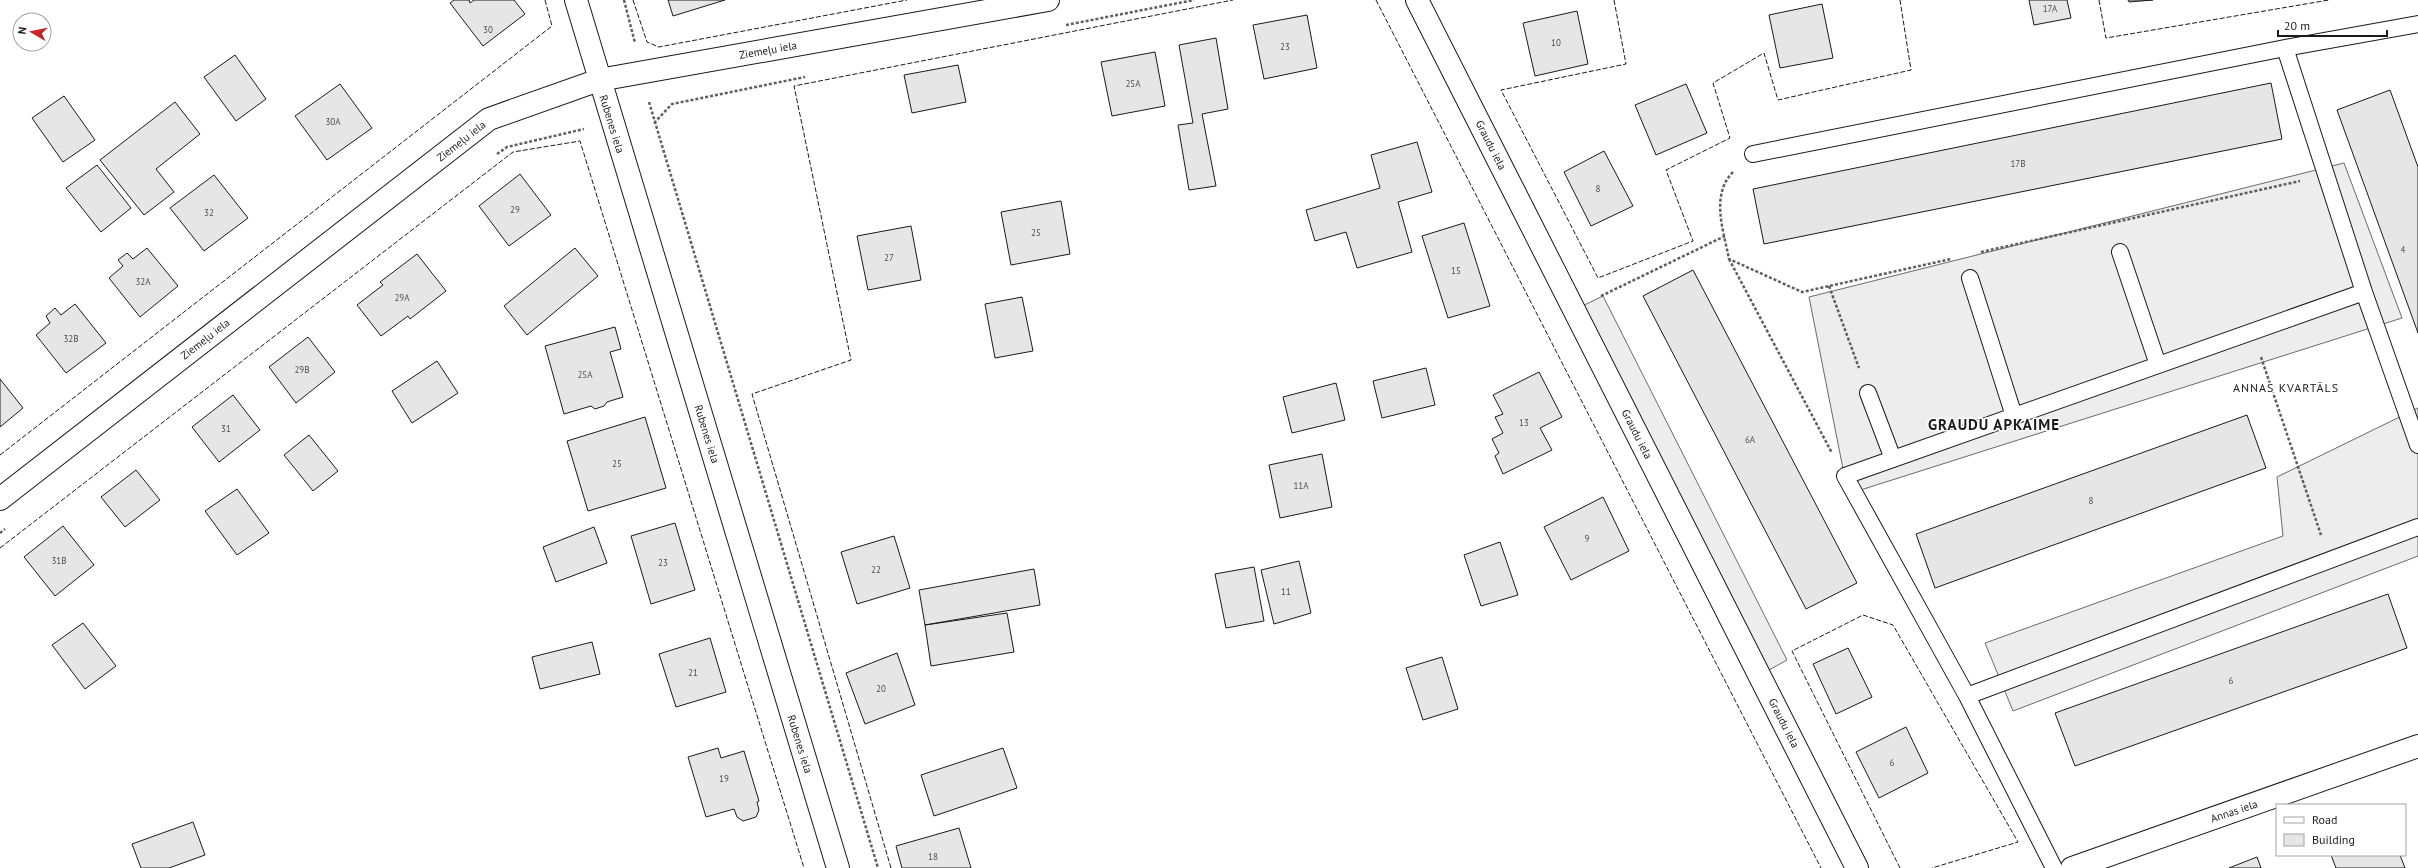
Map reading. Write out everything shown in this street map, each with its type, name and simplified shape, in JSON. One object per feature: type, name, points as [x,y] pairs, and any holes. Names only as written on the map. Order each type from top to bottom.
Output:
[{"type":"street","name":"Rubenes iela","points":[[576,0],[838,868]]},
{"type":"street","name":"Ziemeļu iela","points":[[0,499],[489,119],[599,80],[1048,0]]},
{"type":"street","name":"Graudu iela","points":[[1417,0],[1857,868]]},
{"type":"street","name":"Annas iela","points":[[2072,868],[2418,746]]},
{"type":"lane","points":[[1753,154],[2285,48],[2418,24]]},
{"type":"lane","points":[[2285,48],[2364,292],[2418,445]]},
{"type":"lane","points":[[2120,252],[2158,365]]},
{"type":"lane","points":[[1970,278],[2014,416]]},
{"type":"lane","points":[[2054,868],[1967,696],[1845,476],[2364,292]]},
{"type":"lane","points":[[1868,393],[1893,459]]},
{"type":"lane","points":[[1967,696],[2418,527]]},
{"type":"path","points":[[624,0],[635,44]]},
{"type":"path","points":[[649,104],[878,868]]},
{"type":"path","points":[[1753,154],[1729,176],[1719,205],[1729,259],[1845,476]]},
{"type":"path","points":[[1978,253],[2326,175]]},
{"type":"path","points":[[1574,310],[1725,236]]},
{"type":"path","points":[[1729,259],[1802,292],[1955,258]]},
{"type":"path","points":[[1828,286],[1868,393]]},
{"type":"path","points":[[2253,332],[2330,560]]},
{"type":"shaded area","points":[[2344,163],[2402,318],[1848,494],[1809,297]]},
{"type":"shaded area","points":[[1603,296],[1787,660],[1760,675],[1574,310]]},
{"type":"shaded area","points":[[2418,408],[2418,556],[2013,711],[1985,643],[2283,536],[2277,477]]},
{"type":"building","points":[[454,0],[469,0],[470,3],[474,0],[514,0],[525,14],[483,46],[450,3]]},
{"type":"building","points":[[668,0],[725,0],[673,16]]},
{"type":"building","points":[[2029,0],[2067,0],[2071,18],[2034,25]]},
{"type":"building","points":[[2128,0],[2153,0],[2129,2]]},
{"type":"building","points":[[1822,4],[1833,58],[1780,68],[1769,15]]},
{"type":"building","points":[[1577,11],[1588,64],[1535,76],[1523,23]]},
{"type":"building","points":[[1307,15],[1317,68],[1264,79],[1253,25]]},
{"type":"building","points":[[1216,38],[1228,109],[1202,114],[1216,186],[1189,190],[1178,125],[1193,123],[1179,45]]},
{"type":"building","points":[[1155,52],[1165,106],[1112,116],[1101,62]]},
{"type":"building","points":[[235,55],[266,99],[236,121],[204,77]]},
{"type":"building","points":[[958,65],[966,102],[912,113],[904,75]]},
{"type":"building","points":[[2271,83],[2282,139],[1764,244],[1753,189]]},
{"type":"building","points":[[340,84],[372,128],[327,160],[295,116]]},
{"type":"building","points":[[1686,84],[1707,133],[1656,155],[1635,105]]},
{"type":"building","points":[[2390,90],[2418,167],[2418,333],[2337,110]]},
{"type":"building","points":[[64,96],[95,140],[63,162],[32,118]]},
{"type":"building","points":[[175,102],[200,134],[156,169],[174,192],[144,215],[100,160]]},
{"type":"building","points":[[1417,142],[1432,192],[1398,202],[1412,252],[1357,268],[1346,232],[1315,241],[1306,210],[1380,188],[1371,155]]},
{"type":"building","points":[[1604,151],[1633,206],[1591,226],[1564,172]]},
{"type":"building","points":[[97,165],[131,208],[101,232],[66,188]]},
{"type":"building","points":[[520,174],[551,215],[509,246],[479,206]]},
{"type":"building","points":[[214,175],[248,218],[204,251],[170,208]]},
{"type":"building","points":[[1061,201],[1070,254],[1011,265],[1001,212]]},
{"type":"building","points":[[1464,223],[1490,306],[1448,318],[1422,236]]},
{"type":"building","points":[[911,226],[921,280],[868,290],[857,236]]},
{"type":"building","points":[[147,248],[178,286],[140,317],[109,278],[123,266],[118,260],[127,253],[133,259]]},
{"type":"building","points":[[575,248],[598,276],[527,335],[504,306]]},
{"type":"building","points":[[417,254],[446,291],[410,319],[408,316],[381,336],[357,305],[383,285],[380,282]]},
{"type":"building","points":[[1693,270],[1857,583],[1806,609],[1643,296]]},
{"type":"building","points":[[1022,297],[1033,351],[995,358],[985,304]]},
{"type":"building","points":[[75,304],[106,343],[66,373],[36,335],[50,323],[46,316],[55,308],[61,315]]},
{"type":"building","points":[[615,327],[621,349],[610,352],[623,397],[607,402],[604,406],[595,409],[591,406],[564,414],[545,346]]},
{"type":"building","points":[[308,337],[335,372],[296,403],[269,367]]},
{"type":"building","points":[[437,361],[458,393],[412,423],[392,391]]},
{"type":"building","points":[[1426,368],[1435,405],[1382,418],[1373,381]]},
{"type":"building","points":[[1539,372],[1562,417],[1540,428],[1552,450],[1503,474],[1495,456],[1499,453],[1492,439],[1503,433],[1495,417],[1503,414],[1493,395]]},
{"type":"building","points":[[0,379],[23,408],[0,427]]},
{"type":"building","points":[[1336,383],[1345,420],[1292,433],[1283,397]]},
{"type":"building","points":[[233,395],[260,430],[219,462],[192,427]]},
{"type":"building","points":[[2247,415],[2266,468],[1935,588],[1916,534]]},
{"type":"building","points":[[645,417],[666,488],[588,511],[567,441]]},
{"type":"building","points":[[309,435],[338,471],[313,491],[284,455]]},
{"type":"building","points":[[1322,454],[1332,507],[1280,518],[1269,465]]},
{"type":"building","points":[[136,470],[160,500],[125,527],[101,497]]},
{"type":"building","points":[[237,489],[269,533],[237,555],[205,511]]},
{"type":"building","points":[[1603,497],[1629,551],[1571,580],[1544,527]]},
{"type":"building","points":[[675,523],[695,590],[651,604],[631,536]]},
{"type":"building","points":[[63,526],[94,565],[55,596],[24,557]]},
{"type":"building","points":[[594,527],[607,563],[556,582],[543,547]]},
{"type":"building","points":[[894,536],[910,588],[857,604],[841,552]]},
{"type":"building","points":[[1500,542],[1518,595],[1481,606],[1464,555]]},
{"type":"building","points":[[1299,561],[1311,613],[1274,624],[1261,570]]},
{"type":"building","points":[[1254,567],[1264,621],[1226,628],[1215,574]]},
{"type":"building","points":[[1034,569],[1040,605],[925,625],[919,590]]},
{"type":"building","points":[[2388,594],[2407,648],[2075,766],[2055,713]]},
{"type":"building","points":[[1007,613],[1014,652],[931,666],[925,625]]},
{"type":"building","points":[[83,623],[116,666],[85,689],[52,645]]},
{"type":"building","points":[[710,638],[726,692],[676,707],[659,654]]},
{"type":"building","points":[[592,642],[600,674],[540,689],[532,657]]},
{"type":"building","points":[[1848,648],[1872,697],[1836,714],[1813,664]]},
{"type":"building","points":[[897,653],[915,705],[865,724],[846,673]]},
{"type":"building","points":[[1442,657],[1458,709],[1423,720],[1406,668]]},
{"type":"building","points":[[1906,727],[1928,773],[1879,798],[1856,752]]},
{"type":"building","points":[[718,748],[721,758],[744,751],[759,801],[757,802],[759,810],[756,817],[743,821],[737,817],[734,809],[706,817],[688,757]]},
{"type":"building","points":[[1003,748],[1017,788],[934,816],[921,775]]},
{"type":"building","points":[[193,822],[205,855],[169,868],[141,868],[132,844]]},
{"type":"building","points":[[959,828],[971,868],[902,868],[896,846]]},
{"type":"building","points":[[2331,856],[2400,856],[2405,868],[2336,868]]},
{"type":"building","points":[[2257,857],[2261,868],[2229,868]]},
{"type":"fence","points":[[0,455],[552,26],[545,0]]},
{"type":"fence","points":[[633,0],[647,42],[659,47],[907,0]]},
{"type":"fence","points":[[891,868],[752,394],[851,360],[794,86],[1233,0]]},
{"type":"fence","points":[[1376,0],[1821,868]]},
{"type":"fence","points":[[1614,0],[1626,64],[1501,90],[1598,278],[1693,241],[1666,170],[1730,138],[1713,83],[1764,53],[1778,100],[1911,70],[1900,0]]},
{"type":"fence","points":[[2099,0],[2106,38],[2329,0]]},
{"type":"fence","points":[[0,548],[513,152],[580,141],[804,868]]},
{"type":"fence","points":[[1900,868],[1792,651],[1863,615],[1893,625],[2018,842],[1932,868]]},
{"type":"district","name":"ANNAS KVARTĀLS","points":[[2286,388]]},
{"type":"district","name":"GRAUDU APKAIME","points":[[1994,425]]}]
